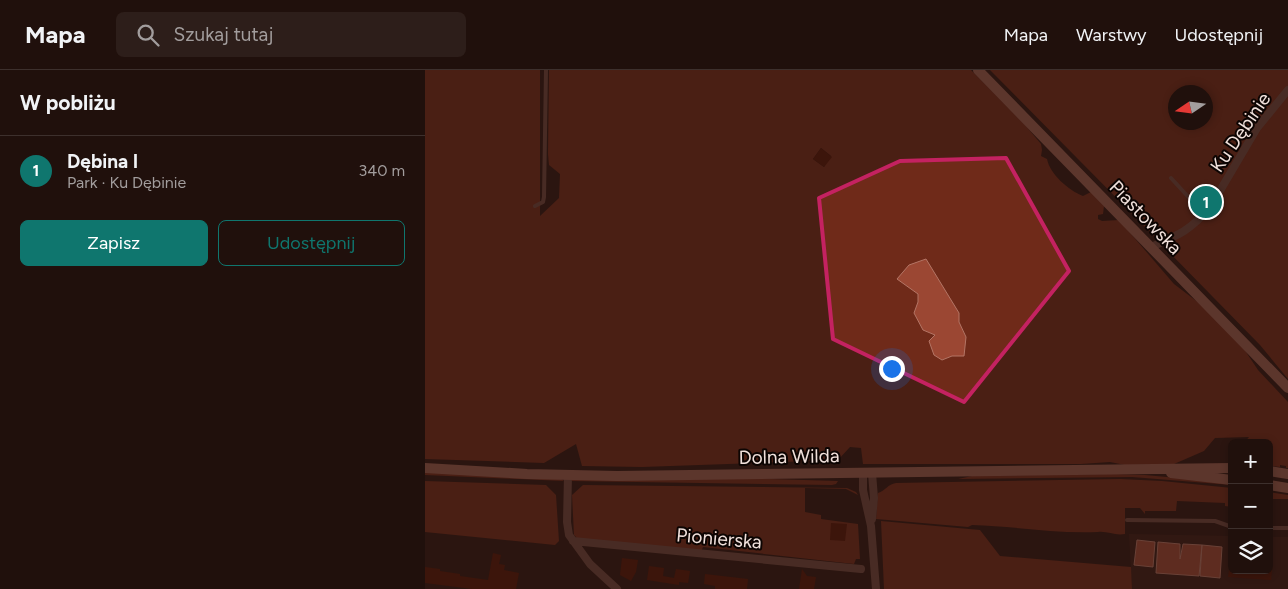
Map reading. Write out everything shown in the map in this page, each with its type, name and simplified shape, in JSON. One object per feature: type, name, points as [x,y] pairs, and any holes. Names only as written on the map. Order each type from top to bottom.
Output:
[{"type":"main road","name":"Piastowska","points":[[979,70],[1288,388]]},
{"type":"main road","name":"Dolna Wilda","points":[[425,468],[568,475],[1228,468]]},
{"type":"main road","name":"Dolna Wilda","points":[[1153,470],[1228,479]]},
{"type":"main road","points":[[1273,472],[1288,474]]},
{"type":"main road","points":[[1273,486],[1288,488]]},
{"type":"street","name":"Ku Dębinie","points":[[1151,247],[1180,235],[1193,226],[1211,206],[1257,128],[1288,90]]},
{"type":"street","points":[[867,473],[863,490],[871,526],[876,589]]},
{"type":"street","points":[[568,475],[567,522],[569,535],[590,564],[617,589]]},
{"type":"street","name":"Pionierska","points":[[573,541],[861,569]]},
{"type":"lane","points":[[535,206],[543,202],[544,197],[546,70]]},
{"type":"lane","points":[[1171,178],[1204,214]]},
{"type":"lane","points":[[1127,520],[1215,521],[1228,526]]},
{"type":"lane","points":[[1273,528],[1288,528]]},
{"type":"highlighted area","points":[[1006,158],[1069,271],[964,402],[833,339],[819,198],[900,161]]},
{"type":"shaded area","points":[[425,70],[540,70],[540,216],[559,198],[560,174],[549,165],[548,154],[549,70],[971,70],[1041,144],[1041,156],[1047,159],[1056,176],[1071,190],[1083,196],[1091,192],[1104,206],[1103,214],[1098,215],[1098,219],[1102,221],[1119,220],[1174,284],[1203,306],[1244,349],[1258,370],[1288,402],[1288,468],[1280,465],[1280,467],[1273,466],[1273,439],[1247,439],[1249,437],[1215,438],[1204,451],[1174,464],[1125,465],[1110,462],[1081,464],[863,464],[861,448],[850,447],[838,460],[642,467],[582,466],[576,444],[544,463],[425,459]],"holes":[[[821,148],[831,156],[824,167],[813,159]],[[918,294],[959,313],[959,322],[966,337],[952,356],[942,360],[935,335],[918,302]]]},
{"type":"shaded area","points":[[990,70],[1288,70],[1288,379],[1260,345],[1164,247],[1165,244],[1158,240]]},
{"type":"shaded area","points":[[926,259],[959,313],[959,322],[966,337],[964,356],[952,356],[942,360],[934,355],[929,341],[935,335],[923,330],[914,313],[918,302],[918,294],[897,279],[909,265]]},
{"type":"shaded area","points":[[425,471],[561,479],[564,481],[425,475]]},
{"type":"shaded area","points":[[1145,475],[1228,483],[1228,485],[1132,477],[958,479],[972,476]]},
{"type":"shaded area","points":[[737,478],[838,481],[832,485],[571,481],[573,479]]},
{"type":"shaded area","points":[[1120,479],[1162,481],[1228,488],[1228,506],[1225,506],[1225,503],[1177,501],[1176,511],[1145,511],[1145,514],[1140,508],[1125,508],[1125,534],[972,525],[968,527],[876,519],[878,493],[896,483]]},
{"type":"shaded area","points":[[425,481],[546,485],[556,495],[559,541],[555,545],[425,532]]},
{"type":"shaded area","points":[[583,485],[847,488],[858,495],[846,489],[805,488],[805,512],[821,515],[821,519],[858,524],[860,559],[856,559],[854,564],[703,547],[701,552],[577,538],[574,535],[572,495]]},
{"type":"shaded area","points":[[1273,493],[1288,495],[1288,499],[1273,499]]},
{"type":"shaded area","points":[[881,521],[980,530],[1000,556],[1131,567],[1132,589],[884,589]]},
{"type":"shaded area","points":[[1129,534],[1228,536],[1228,574],[1273,574],[1273,537],[1288,537],[1288,589],[1132,589]]},
{"type":"shaded area","points":[[1137,540],[1155,542],[1153,567],[1134,565]]},
{"type":"shaded area","points":[[1158,542],[1180,544],[1180,559],[1183,544],[1202,545],[1199,576],[1156,573]]},
{"type":"shaded area","points":[[1202,545],[1222,547],[1220,578],[1200,576]]},
{"type":"building","points":[[821,148],[832,157],[824,167],[813,159]]},
{"type":"building","points":[[831,523],[847,524],[845,541],[830,540]]},
{"type":"building","points":[[493,553],[501,555],[499,564],[505,565],[504,570],[519,573],[516,589],[472,589],[425,583],[425,567],[460,574],[460,576],[488,580]]},
{"type":"building","points":[[622,558],[638,560],[636,572],[631,581],[620,575]]},
{"type":"building","points":[[649,566],[664,568],[663,576],[674,578],[676,569],[690,571],[688,583],[679,582],[679,585],[647,580]]},
{"type":"building","points":[[802,569],[807,576],[816,577],[814,589],[799,589]]},
{"type":"building","points":[[705,574],[748,579],[747,589],[715,589],[715,586],[704,584]]},
{"type":"building","points":[[1228,574],[1272,574],[1271,580],[1228,577]]},
{"type":"place","name":"Dębina I","points":[[1206,202]]}]
